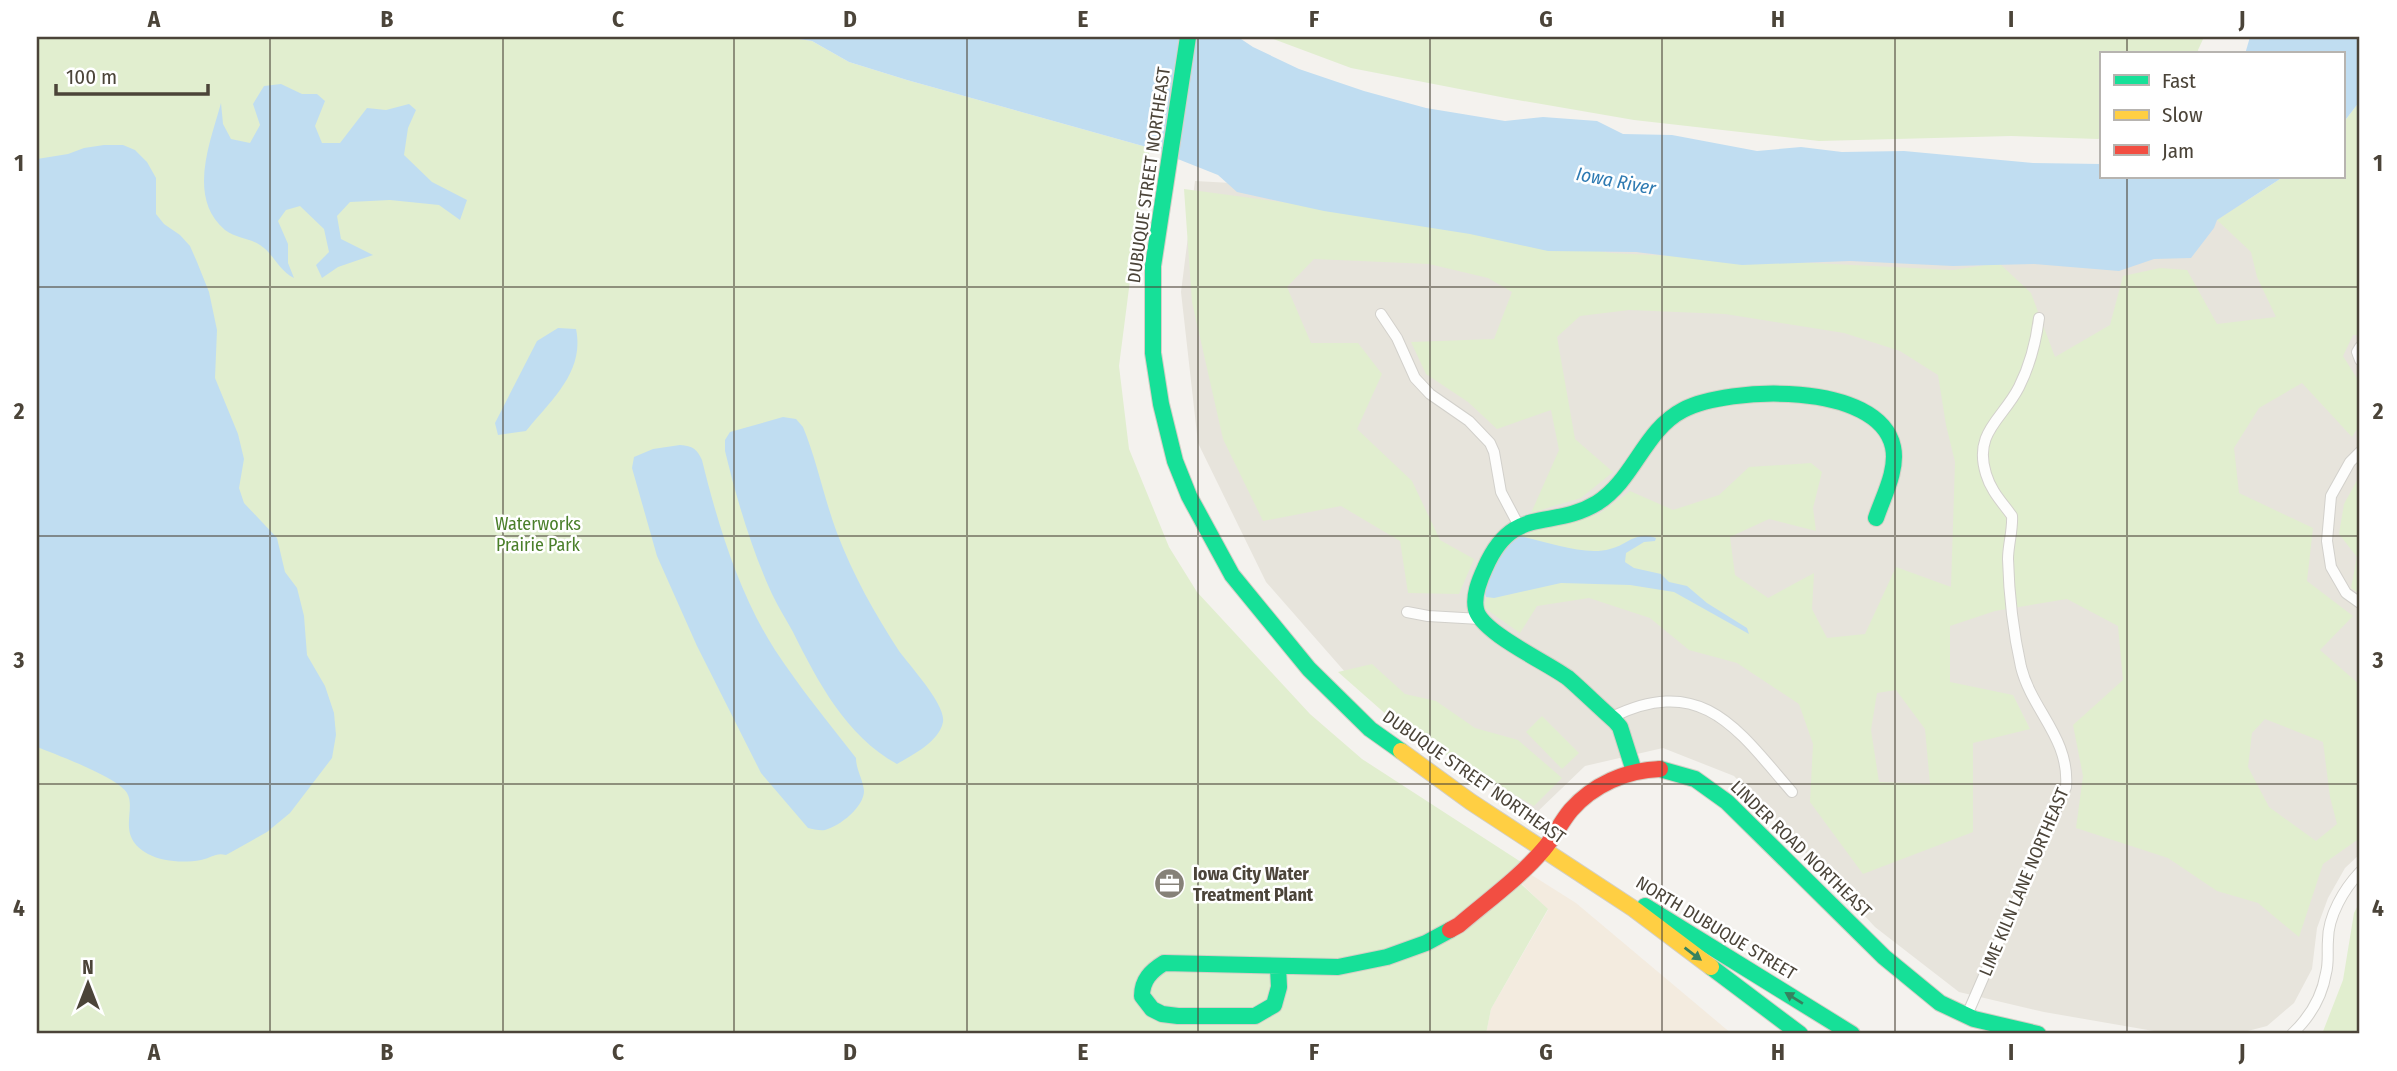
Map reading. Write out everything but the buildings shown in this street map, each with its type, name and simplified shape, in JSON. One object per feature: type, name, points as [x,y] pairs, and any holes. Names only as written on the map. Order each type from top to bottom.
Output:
[{"type":"street","name":"DUBUQUE STREET NORTHEAST","points":[[1188,37],[1152,283],[1154,373],[1175,461],[1214,547],[1232,575],[1308,668],[1370,729],[1471,802],[1634,909],[1800,1034]]},
{"type":"street","points":[[1381,314],[1415,378],[1430,394],[1469,421],[1490,443],[1501,492],[1519,526]]},
{"type":"street","name":"LIME KILN LANE NORTHEAST","points":[[1967,1015],[2066,787],[2066,762],[2062,749],[2022,670],[2012,622],[2008,560],[2012,516],[1993,491],[1984,465],[1983,450],[1987,433],[2012,399],[2024,376],[2036,341],[2039,318]]},
{"type":"street","points":[[2360,347],[2357,352],[2360,360]]},
{"type":"street","points":[[1634,771],[1620,727],[1612,717],[1566,677],[1493,631],[1480,619],[1476,607],[1478,586],[1495,550],[1511,530],[1597,503],[1633,464],[1651,436],[1669,418],[1682,410],[1723,398],[1786,394],[1840,403],[1867,412],[1886,428],[1894,452],[1893,462],[1876,518]]},
{"type":"street","points":[[2360,452],[2350,462],[2331,496],[2328,541],[2331,567],[2346,593],[2360,603]]},
{"type":"street","points":[[1407,612],[1480,619]]},
{"type":"street","points":[[1612,717],[1647,703],[1679,702],[1704,709],[1731,724],[1792,792]]},
{"type":"street","name":"LINDER ROAD NORTHEAST","points":[[1278,967],[1279,987],[1274,1005],[1256,1016],[1164,1015],[1150,1008],[1142,995],[1142,981],[1164,962],[1338,967],[1387,957],[1426,943],[1459,925],[1551,853],[1570,811],[1587,794],[1608,780],[1634,771],[1669,770],[1705,785],[1767,839],[1910,981],[1940,1003],[1996,1026],[2038,1034]]},
{"type":"street","name":"NORTH DUBUQUE STREET","points":[[1551,853],[1637,901],[1852,1034]]},
{"type":"street","points":[[2292,1034],[2317,1002],[2327,973],[2327,938],[2331,921],[2346,890],[2360,872]]},
{"type":"shaded area","points":[[1195,181],[1965,224],[2360,191],[2360,854],[2345,868],[2328,898],[2317,928],[2312,969],[2294,1003],[2267,1026],[2236,1034],[2171,1034],[2044,1012],[1959,992],[1875,927],[1734,776],[1663,748],[1585,766],[1534,815],[1367,697],[1266,582],[1198,443],[1181,292]]},
{"type":"shaded area","points":[[1530,874],[1576,903],[1732,1034],[1486,1034],[1491,1009],[1548,910],[1522,884]]},
{"type":"green space","name":"Waterworks Prairie Park","points":[[37,37],[785,37],[812,41],[849,62],[907,80],[1150,148],[1119,366],[1129,449],[1169,547],[1197,592],[1310,714],[1362,759],[1527,866],[1518,874],[1521,884],[1548,909],[1491,1009],[1486,1034],[37,1034]]},
{"type":"green space","points":[[1268,37],[2204,37],[2198,52],[2100,52],[2098,139],[2011,136],[1819,141],[1634,120],[1351,68]]},
{"type":"green space","points":[[2360,101],[2360,335],[2353,335],[2343,356],[2360,387],[2360,424],[2352,437],[2302,383],[2259,408],[2234,448],[2239,493],[2313,528],[2307,581],[2353,616],[2320,650],[2360,685],[2360,838],[2323,864],[2299,937],[2258,903],[2217,891],[2168,858],[2076,828],[2083,776],[2073,725],[2123,680],[2118,626],[2067,599],[1995,611],[1950,626],[1950,682],[2013,695],[2030,729],[1973,743],[1973,832],[1863,874],[1810,802],[1813,744],[1799,704],[1737,663],[1689,650],[1650,618],[1589,598],[1537,606],[1520,633],[1483,607],[1513,535],[1599,514],[1630,491],[1673,510],[1719,495],[1749,467],[1811,463],[1822,472],[1813,508],[1816,531],[1769,519],[1730,537],[1735,575],[1768,598],[1814,573],[1812,609],[1827,638],[1865,634],[1896,567],[1951,587],[1955,462],[1938,375],[1900,351],[1844,333],[1725,314],[1629,310],[1580,316],[1557,337],[1575,439],[1613,472],[1581,498],[1531,513],[1559,450],[1551,410],[1497,429],[1468,402],[1426,374],[1411,342],[1494,339],[1512,292],[1488,278],[1429,264],[1314,259],[1287,287],[1311,343],[1358,343],[1382,374],[1357,429],[1412,481],[1440,540],[1474,559],[1459,594],[1408,593],[1400,541],[1341,506],[1263,521],[1223,439],[1192,302],[1184,189],[1371,214],[1611,253],[1953,270],[1999,263],[2031,293],[2055,357],[2110,325],[2123,276],[2160,268],[2187,270],[2217,324],[2276,317],[2257,277],[2251,252],[2217,220],[2281,178],[2344,178],[2344,122]],"holes":[[[1896,690],[1925,729],[1930,784],[1879,782],[1871,730],[1877,693]],[[2265,719],[2323,742],[2330,797],[2337,824],[2316,841],[2269,807],[2248,767],[2252,733]]]},
{"type":"green space","points":[[2360,475],[2360,594],[2351,588],[2357,557],[2339,534],[2344,504]]},
{"type":"green space","points":[[1372,664],[1405,694],[1436,701],[1475,728],[1518,740],[1562,778],[1534,806],[1405,731],[1338,672]]},
{"type":"green space","points":[[1542,716],[1579,753],[1562,769],[1526,732]]},
{"type":"green space","points":[[2360,901],[2360,1034],[2322,1034],[2343,980],[2354,913]]},
{"type":"water","name":"Iowa River","points":[[785,37],[1238,37],[1299,69],[1364,91],[1426,108],[1505,121],[1543,117],[1597,121],[1623,134],[1672,135],[1757,151],[1801,147],[1842,152],[1904,151],[2033,163],[2100,164],[2100,178],[2281,178],[2217,220],[2191,258],[2154,259],[2119,271],[2034,264],[1953,266],[1850,261],[1742,265],[1636,252],[1548,251],[1470,234],[1324,211],[1237,192],[1218,175],[1150,148],[849,62],[812,41]]},
{"type":"water","points":[[2250,37],[2360,37],[2360,101],[2344,122],[2344,52],[2246,52]]},
{"type":"water","points":[[281,84],[302,94],[317,94],[325,101],[315,126],[322,143],[340,143],[367,108],[386,110],[409,104],[416,110],[408,128],[404,155],[432,182],[467,200],[460,220],[439,205],[390,200],[350,202],[337,216],[341,239],[373,255],[338,267],[322,278],[316,265],[329,252],[324,229],[300,206],[286,210],[278,221],[288,244],[288,263],[294,278],[260,245],[225,230],[213,217],[204,186],[207,152],[221,103],[223,124],[231,139],[250,143],[260,125],[253,104],[264,86]]},
{"type":"water","points":[[104,145],[123,145],[135,150],[147,162],[156,178],[156,214],[190,246],[197,262],[209,292],[217,330],[215,378],[238,434],[244,459],[239,488],[244,503],[277,538],[285,572],[297,588],[304,616],[307,655],[325,686],[334,713],[336,735],[332,758],[290,813],[267,832],[226,855],[194,861],[160,859],[138,847],[129,831],[129,800],[122,787],[86,767],[37,747],[37,159]]},
{"type":"water","points":[[558,328],[576,329],[576,359],[571,372],[526,431],[498,435],[495,423],[537,341]]},
{"type":"water","points":[[783,417],[796,419],[803,427],[837,533],[857,579],[890,637],[933,696],[942,715],[943,722],[936,736],[897,764],[863,739],[823,688],[772,594],[745,524],[725,451],[725,440],[730,432]]},
{"type":"water","points":[[680,445],[694,449],[702,460],[731,558],[762,628],[794,678],[856,758],[863,797],[850,815],[831,828],[808,828],[761,773],[697,646],[657,556],[632,468],[634,457],[653,449]]},
{"type":"water","points":[[1513,535],[1587,551],[1610,549],[1643,536],[1656,538],[1655,541],[1644,542],[1626,553],[1625,562],[1634,568],[1661,574],[1669,582],[1687,586],[1707,603],[1747,628],[1749,634],[1674,592],[1630,585],[1561,583],[1494,598],[1486,597],[1484,589],[1488,573]]},
{"type":"traffic: fast","points":[[1188,37],[1153,266],[1153,353],[1161,404],[1175,461],[1189,496],[1232,575],[1309,669],[1370,729],[1401,751]]},
{"type":"traffic: fast","points":[[1634,771],[1620,727],[1615,721],[1568,678],[1502,637],[1480,618],[1475,604],[1479,583],[1496,548],[1508,534],[1521,526],[1564,516],[1597,503],[1621,482],[1658,430],[1683,410],[1733,396],[1766,394],[1832,400],[1861,410],[1882,425],[1893,447],[1894,456],[1889,483],[1876,518]]},
{"type":"traffic: fast","points":[[1660,769],[1695,779],[1727,802],[1884,957],[1940,1003],[1974,1019],[2038,1034]]},
{"type":"traffic: fast","points":[[1645,906],[1852,1034]]},
{"type":"traffic: fast","points":[[1278,967],[1279,987],[1274,1005],[1255,1016],[1162,1014],[1152,1009],[1142,996],[1148,976],[1164,963],[1338,967],[1387,957],[1426,943],[1450,930]]},
{"type":"traffic: fast","points":[[1711,967],[1800,1034]]},
{"type":"traffic: slow","points":[[1401,751],[1471,802],[1634,909],[1711,967]]},
{"type":"traffic: jam","points":[[1450,930],[1524,870],[1547,845],[1571,810],[1589,793],[1611,780],[1635,772],[1660,769]]},
{"type":"place","name":"Iowa City Water Treatment Plant","points":[[1170,884]]}]
